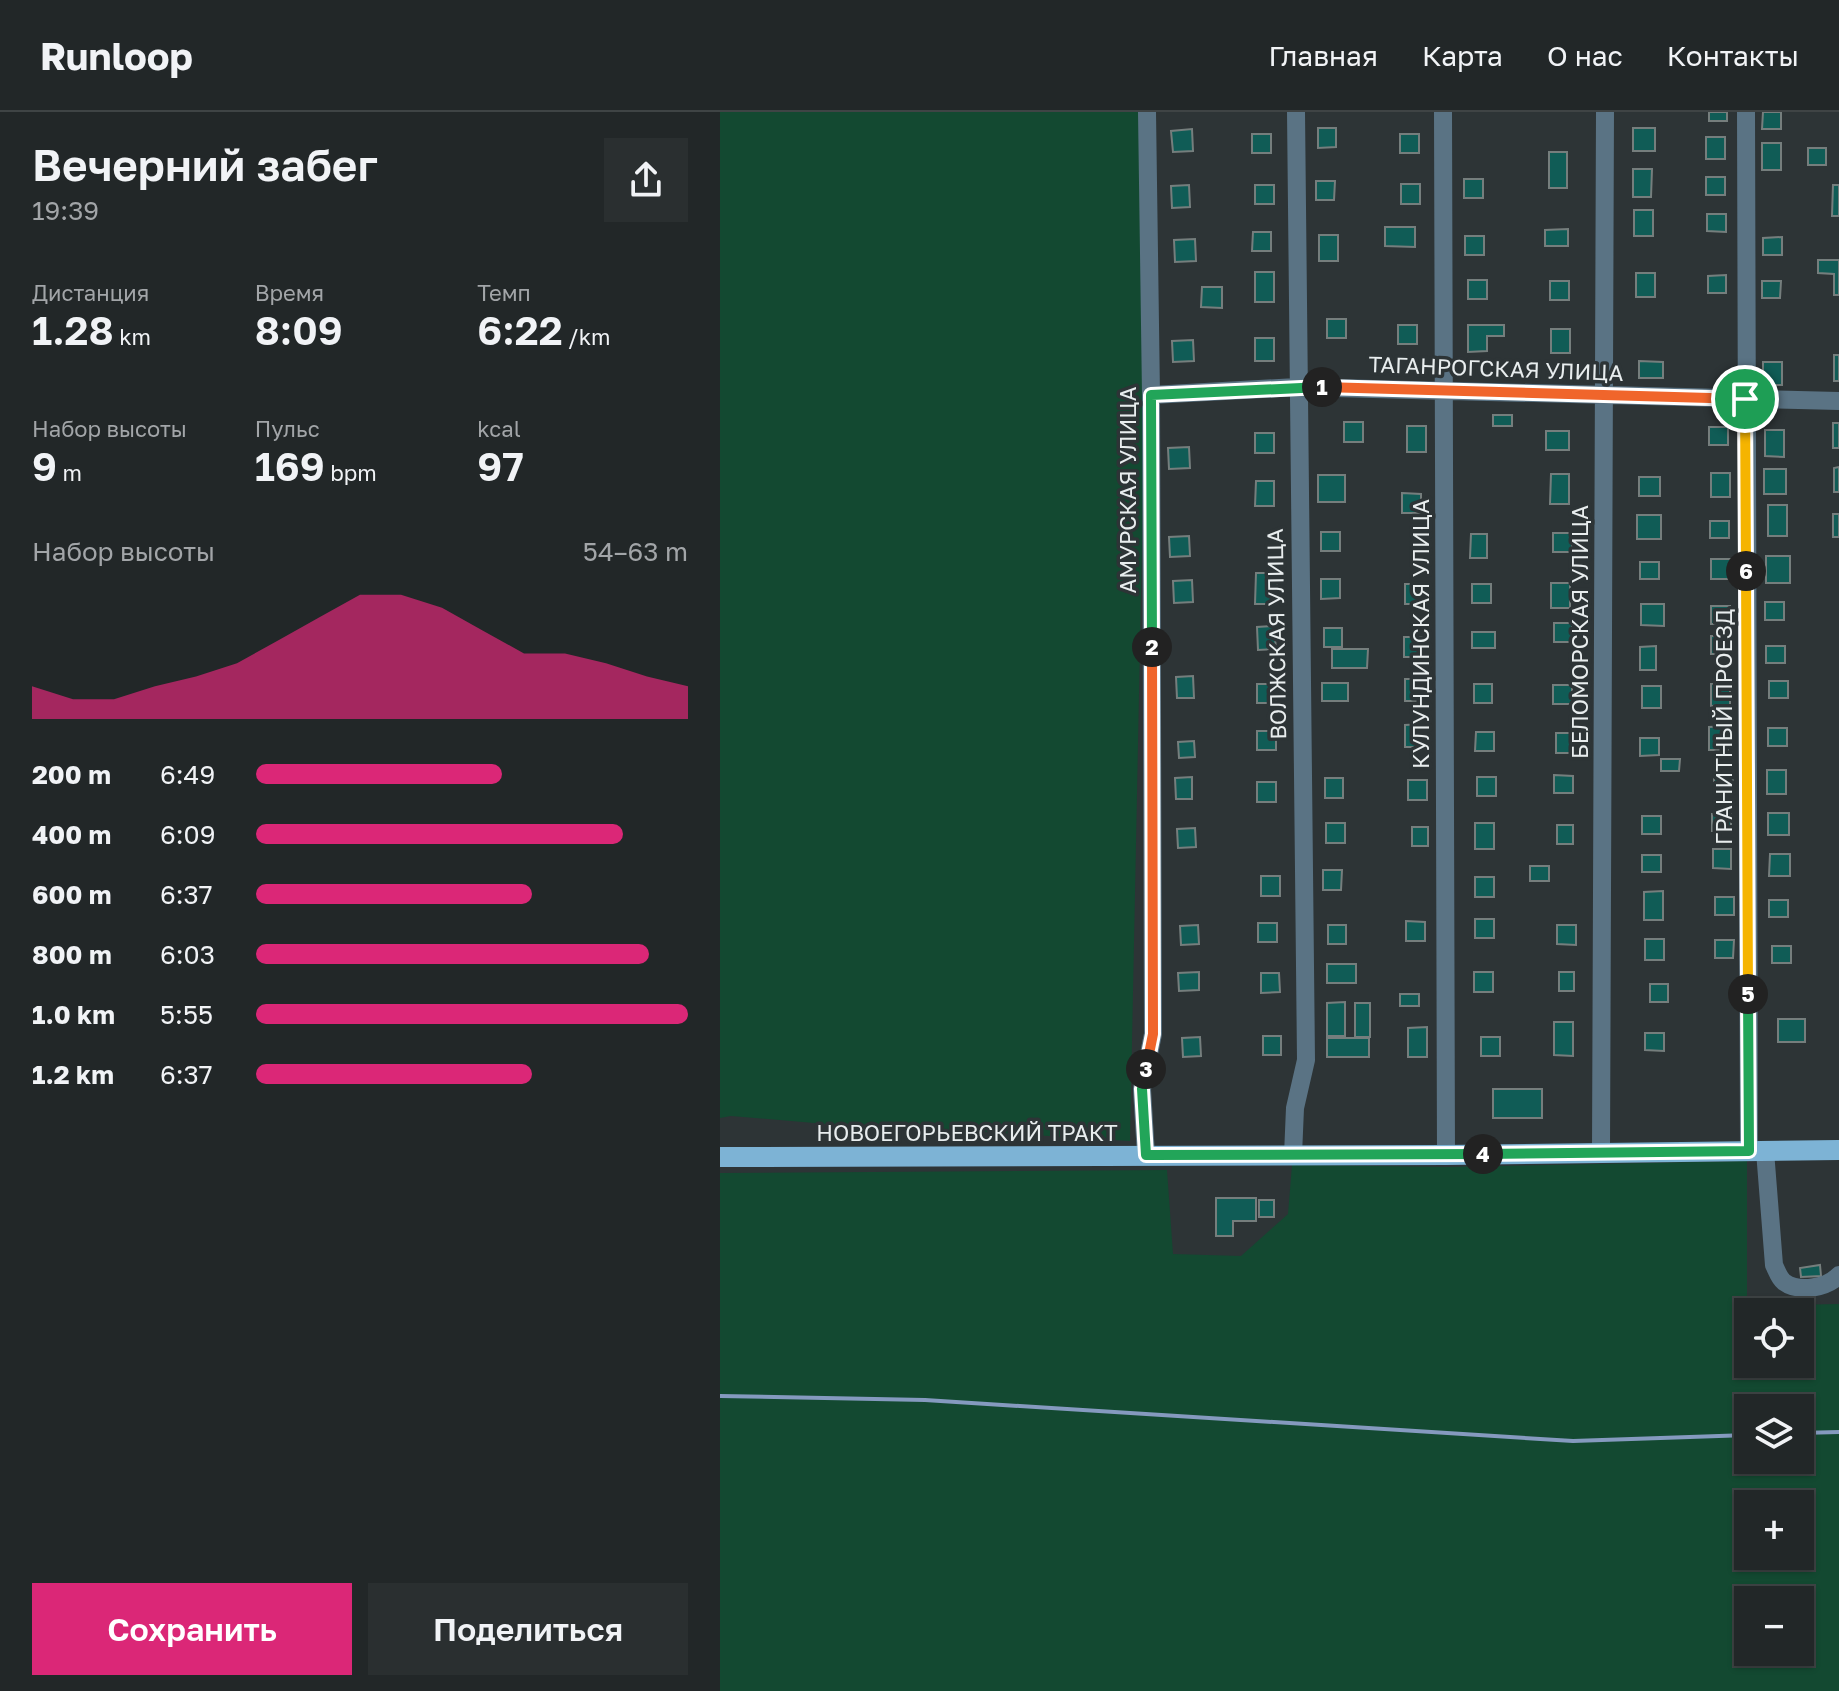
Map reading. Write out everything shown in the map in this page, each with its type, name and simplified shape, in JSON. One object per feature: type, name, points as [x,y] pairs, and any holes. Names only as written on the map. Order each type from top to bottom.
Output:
[{"type":"main road","name":"НОВОЕГОРЬЕВСКИЙ ТРАКТ","points":[[720,1157],[1446,1155],[1839,1150]]},
{"type":"street","name":"АМУРСКАЯ УЛИЦА","points":[[1146,1155],[1142,1089],[1153,1034],[1147,112]]},
{"type":"street","name":"ВОЛЖСКАЯ УЛИЦА","points":[[1293,1155],[1295,1108],[1306,1060],[1296,112]]},
{"type":"street","name":"КУЛУНДИНСКАЯ УЛИЦА","points":[[1443,112],[1446,1155]]},
{"type":"street","name":"БЕЛОМОРСКАЯ УЛИЦА","points":[[1601,1152],[1605,112]]},
{"type":"street","name":"ГРАНИТНЫЙ ПРОЕЗД","points":[[1746,112],[1745,399],[1757,1151],[1774,1265],[1781,1281],[1796,1288],[1823,1285],[1839,1275]]},
{"type":"street","name":"ТАГАНРОГСКАЯ УЛИЦА","points":[[1151,395],[1297,387],[1839,401]]},
{"type":"green space","points":[[720,112],[1140,112],[1145,396],[1130,1141],[861,1127],[731,1116],[720,1118]]},
{"type":"green space","points":[[1747,1161],[1747,1298],[1734,1298],[1734,1378],[1814,1378],[1814,1305],[1839,1304],[1839,1691],[720,1691],[720,1173],[1167,1170],[1173,1254],[1241,1256],[1288,1214],[1292,1165],[1446,1167]]},
{"type":"building","points":[[1709,112],[1727,112],[1727,121],[1709,121]]},
{"type":"building","points":[[1763,112],[1781,112],[1781,129],[1762,129]]},
{"type":"building","points":[[1318,128],[1336,128],[1336,147],[1318,148]]},
{"type":"building","points":[[1633,128],[1655,128],[1655,151],[1633,151]]},
{"type":"building","points":[[1192,129],[1193,151],[1173,152],[1171,131]]},
{"type":"building","points":[[1252,134],[1271,134],[1271,153],[1252,153]]},
{"type":"building","points":[[1400,134],[1419,134],[1419,153],[1400,153]]},
{"type":"building","points":[[1706,137],[1725,137],[1725,159],[1706,159]]},
{"type":"building","points":[[1762,143],[1781,143],[1781,170],[1762,170]]},
{"type":"building","points":[[1808,148],[1826,148],[1826,165],[1808,165]]},
{"type":"building","points":[[1549,152],[1567,152],[1567,188],[1549,188]]},
{"type":"building","points":[[1633,169],[1652,169],[1651,197],[1633,197]]},
{"type":"building","points":[[1706,177],[1725,177],[1725,195],[1706,195]]},
{"type":"building","points":[[1464,179],[1483,179],[1483,198],[1464,198]]},
{"type":"building","points":[[1316,181],[1335,181],[1334,200],[1316,200]]},
{"type":"building","points":[[1401,184],[1420,184],[1420,204],[1401,204]]},
{"type":"building","points":[[1189,185],[1190,207],[1172,208],[1171,186]]},
{"type":"building","points":[[1255,185],[1274,185],[1274,204],[1255,204]]},
{"type":"building","points":[[1833,185],[1839,185],[1839,216],[1832,216]]},
{"type":"building","points":[[1634,210],[1653,210],[1653,236],[1634,236]]},
{"type":"building","points":[[1707,214],[1726,214],[1726,232],[1707,231]]},
{"type":"building","points":[[1385,227],[1415,227],[1415,247],[1385,246]]},
{"type":"building","points":[[1568,229],[1568,246],[1545,246],[1545,230]]},
{"type":"building","points":[[1253,232],[1271,232],[1271,251],[1252,251]]},
{"type":"building","points":[[1319,235],[1338,235],[1338,261],[1319,261]]},
{"type":"building","points":[[1465,236],[1484,236],[1484,255],[1465,255]]},
{"type":"building","points":[[1782,237],[1782,255],[1763,255],[1763,238]]},
{"type":"building","points":[[1195,239],[1196,261],[1175,262],[1174,240]]},
{"type":"building","points":[[1818,260],[1839,260],[1839,295],[1834,295],[1834,274],[1818,273]]},
{"type":"building","points":[[1255,272],[1274,272],[1274,302],[1255,302]]},
{"type":"building","points":[[1636,273],[1655,273],[1655,297],[1636,297]]},
{"type":"building","points":[[1726,275],[1726,293],[1708,293],[1708,276]]},
{"type":"building","points":[[1468,280],[1487,280],[1487,299],[1468,299]]},
{"type":"building","points":[[1550,281],[1569,281],[1569,300],[1550,300]]},
{"type":"building","points":[[1762,281],[1781,281],[1780,298],[1762,298]]},
{"type":"building","points":[[1202,287],[1222,287],[1222,308],[1201,307]]},
{"type":"building","points":[[1327,319],[1346,319],[1346,338],[1327,338]]},
{"type":"building","points":[[1398,325],[1417,325],[1417,344],[1398,344]]},
{"type":"building","points":[[1468,325],[1504,325],[1504,336],[1487,336],[1487,351],[1468,352]]},
{"type":"building","points":[[1551,329],[1570,329],[1570,353],[1551,353]]},
{"type":"building","points":[[1255,338],[1274,338],[1274,361],[1255,361]]},
{"type":"building","points":[[1193,340],[1194,361],[1173,362],[1172,341]]},
{"type":"building","points":[[1834,355],[1839,355],[1839,381],[1834,381]]},
{"type":"building","points":[[1639,361],[1663,362],[1663,378],[1639,378]]},
{"type":"building","points":[[1763,362],[1782,362],[1782,385],[1763,385]]},
{"type":"building","points":[[1493,415],[1512,415],[1512,426],[1493,426]]},
{"type":"building","points":[[1344,422],[1363,422],[1363,442],[1344,442]]},
{"type":"building","points":[[1833,423],[1839,423],[1839,448],[1833,448]]},
{"type":"building","points":[[1407,426],[1426,426],[1426,452],[1407,452]]},
{"type":"building","points":[[1709,427],[1728,427],[1728,445],[1709,445]]},
{"type":"building","points":[[1765,430],[1784,430],[1784,457],[1765,456]]},
{"type":"building","points":[[1546,431],[1569,431],[1569,450],[1546,450]]},
{"type":"building","points":[[1255,433],[1274,433],[1274,453],[1255,453]]},
{"type":"building","points":[[1189,447],[1190,468],[1169,469],[1168,448]]},
{"type":"building","points":[[1839,467],[1839,492],[1834,492],[1834,468]]},
{"type":"building","points":[[1764,469],[1786,469],[1786,494],[1764,494]]},
{"type":"building","points":[[1711,473],[1730,473],[1730,497],[1711,497]]},
{"type":"building","points":[[1551,474],[1569,474],[1569,504],[1550,504]]},
{"type":"building","points":[[1318,475],[1345,475],[1345,502],[1318,502]]},
{"type":"building","points":[[1639,477],[1660,477],[1660,496],[1639,496]]},
{"type":"building","points":[[1256,481],[1274,481],[1274,506],[1255,506]]},
{"type":"building","points":[[1402,493],[1421,494],[1421,513],[1402,513]]},
{"type":"building","points":[[1768,505],[1787,505],[1787,536],[1768,536]]},
{"type":"building","points":[[1833,514],[1839,514],[1839,537],[1833,537]]},
{"type":"building","points":[[1637,515],[1661,515],[1661,539],[1637,539]]},
{"type":"building","points":[[1710,521],[1729,521],[1729,538],[1710,538]]},
{"type":"building","points":[[1321,532],[1340,532],[1340,551],[1321,551]]},
{"type":"building","points":[[1553,533],[1572,533],[1572,552],[1553,552]]},
{"type":"building","points":[[1471,534],[1487,534],[1487,558],[1470,558]]},
{"type":"building","points":[[1189,536],[1190,556],[1170,557],[1169,537]]},
{"type":"building","points":[[1766,556],[1790,556],[1790,583],[1766,583]]},
{"type":"building","points":[[1711,559],[1730,559],[1730,579],[1711,579]]},
{"type":"building","points":[[1640,562],[1659,562],[1659,579],[1640,579]]},
{"type":"building","points":[[1256,573],[1277,573],[1277,604],[1255,604]]},
{"type":"building","points":[[1321,579],[1340,579],[1340,598],[1321,599]]},
{"type":"building","points":[[1192,580],[1193,602],[1174,603],[1173,581]]},
{"type":"building","points":[[1551,583],[1570,583],[1570,608],[1551,608]]},
{"type":"building","points":[[1405,584],[1423,584],[1424,604],[1405,604]]},
{"type":"building","points":[[1472,584],[1491,584],[1491,603],[1472,603]]},
{"type":"building","points":[[1765,602],[1784,602],[1784,620],[1765,620]]},
{"type":"building","points":[[1641,604],[1664,604],[1664,626],[1641,625]]},
{"type":"building","points":[[1711,606],[1730,606],[1729,624],[1711,624]]},
{"type":"building","points":[[1554,623],[1572,623],[1572,642],[1554,642]]},
{"type":"building","points":[[1274,626],[1276,649],[1258,650],[1257,627]]},
{"type":"building","points":[[1324,628],[1342,628],[1342,647],[1324,647]]},
{"type":"building","points":[[1472,632],[1495,632],[1495,648],[1472,648]]},
{"type":"building","points":[[1711,636],[1730,636],[1730,654],[1711,654]]},
{"type":"building","points":[[1404,637],[1423,637],[1423,657],[1404,657]]},
{"type":"building","points":[[1656,646],[1656,670],[1640,670],[1640,647]]},
{"type":"building","points":[[1766,646],[1785,646],[1785,663],[1766,663]]},
{"type":"building","points":[[1332,649],[1368,649],[1367,668],[1332,668]]},
{"type":"building","points":[[1193,676],[1194,698],[1177,698],[1176,677]]},
{"type":"building","points":[[1405,679],[1424,679],[1424,701],[1405,701]]},
{"type":"building","points":[[1769,681],[1788,681],[1788,698],[1769,698]]},
{"type":"building","points":[[1322,683],[1348,683],[1348,701],[1322,701]]},
{"type":"building","points":[[1257,684],[1276,684],[1276,703],[1257,703]]},
{"type":"building","points":[[1474,684],[1492,684],[1492,703],[1474,703]]},
{"type":"building","points":[[1711,684],[1730,684],[1730,705],[1711,706]]},
{"type":"building","points":[[1553,685],[1572,685],[1572,704],[1553,704]]},
{"type":"building","points":[[1642,686],[1661,686],[1661,708],[1642,708]]},
{"type":"building","points":[[1424,724],[1424,747],[1405,747],[1405,725]]},
{"type":"building","points":[[1728,726],[1728,750],[1709,750],[1709,727]]},
{"type":"building","points":[[1768,728],[1787,728],[1787,746],[1768,746]]},
{"type":"building","points":[[1257,731],[1276,731],[1276,750],[1257,750]]},
{"type":"building","points":[[1476,732],[1494,732],[1494,751],[1475,751]]},
{"type":"building","points":[[1556,733],[1571,733],[1571,753],[1556,753]]},
{"type":"building","points":[[1640,738],[1659,738],[1659,755],[1640,756]]},
{"type":"building","points":[[1194,741],[1195,757],[1179,758],[1178,742]]},
{"type":"building","points":[[1661,759],[1680,759],[1679,771],[1661,771]]},
{"type":"building","points":[[1767,770],[1786,770],[1786,794],[1767,794]]},
{"type":"building","points":[[1714,773],[1733,773],[1732,790],[1714,790]]},
{"type":"building","points":[[1554,775],[1573,776],[1573,793],[1554,793]]},
{"type":"building","points":[[1192,777],[1192,799],[1176,799],[1175,778]]},
{"type":"building","points":[[1477,777],[1496,777],[1496,796],[1477,796]]},
{"type":"building","points":[[1325,778],[1343,778],[1343,798],[1325,798]]},
{"type":"building","points":[[1408,780],[1427,780],[1427,800],[1408,800]]},
{"type":"building","points":[[1257,782],[1276,782],[1276,802],[1257,802]]},
{"type":"building","points":[[1768,813],[1789,813],[1789,835],[1768,835]]},
{"type":"building","points":[[1712,814],[1731,814],[1731,831],[1712,831]]},
{"type":"building","points":[[1642,816],[1661,816],[1661,834],[1642,834]]},
{"type":"building","points":[[1326,823],[1345,823],[1345,843],[1326,843]]},
{"type":"building","points":[[1475,823],[1494,823],[1494,849],[1475,849]]},
{"type":"building","points":[[1557,825],[1573,825],[1573,844],[1557,844]]},
{"type":"building","points":[[1412,827],[1428,827],[1428,846],[1412,846]]},
{"type":"building","points":[[1195,828],[1196,847],[1178,848],[1177,829]]},
{"type":"building","points":[[1713,849],[1731,849],[1731,869],[1713,868]]},
{"type":"building","points":[[1770,854],[1790,854],[1790,876],[1769,876]]},
{"type":"building","points":[[1642,855],[1661,855],[1661,872],[1642,872]]},
{"type":"building","points":[[1530,866],[1549,866],[1549,881],[1530,881]]},
{"type":"building","points":[[1323,870],[1342,870],[1341,890],[1323,890]]},
{"type":"building","points":[[1261,876],[1280,876],[1280,896],[1261,896]]},
{"type":"building","points":[[1475,877],[1494,877],[1494,897],[1475,897]]},
{"type":"building","points":[[1663,891],[1663,920],[1644,920],[1644,892]]},
{"type":"building","points":[[1715,897],[1734,897],[1734,915],[1715,915]]},
{"type":"building","points":[[1769,900],[1788,900],[1788,917],[1769,917]]},
{"type":"building","points":[[1475,919],[1494,919],[1494,938],[1475,938]]},
{"type":"building","points":[[1406,921],[1425,922],[1425,941],[1406,941]]},
{"type":"building","points":[[1258,923],[1277,923],[1277,942],[1258,942]]},
{"type":"building","points":[[1198,925],[1199,944],[1181,945],[1180,926]]},
{"type":"building","points":[[1328,925],[1346,925],[1346,944],[1328,944]]},
{"type":"building","points":[[1557,925],[1576,925],[1576,945],[1557,944]]},
{"type":"building","points":[[1645,939],[1664,939],[1664,960],[1645,960]]},
{"type":"building","points":[[1715,940],[1734,940],[1733,958],[1715,958]]},
{"type":"building","points":[[1772,946],[1791,946],[1791,963],[1772,963]]},
{"type":"building","points":[[1327,964],[1356,964],[1356,983],[1327,983]]},
{"type":"building","points":[[1199,972],[1199,990],[1179,991],[1178,973]]},
{"type":"building","points":[[1474,972],[1493,972],[1493,992],[1474,992]]},
{"type":"building","points":[[1559,972],[1574,972],[1574,991],[1559,991]]},
{"type":"building","points":[[1261,973],[1279,973],[1280,992],[1261,993]]},
{"type":"building","points":[[1650,984],[1668,984],[1668,1002],[1650,1002]]},
{"type":"building","points":[[1400,994],[1419,994],[1419,1006],[1400,1006]]},
{"type":"building","points":[[1345,1002],[1345,1036],[1327,1036],[1327,1003]]},
{"type":"building","points":[[1355,1003],[1370,1003],[1370,1037],[1355,1037]]},
{"type":"building","points":[[1778,1019],[1805,1019],[1805,1042],[1778,1042]]},
{"type":"building","points":[[1554,1022],[1573,1022],[1573,1056],[1554,1055]]},
{"type":"building","points":[[1427,1027],[1427,1057],[1408,1057],[1408,1028]]},
{"type":"building","points":[[1645,1033],[1664,1033],[1664,1051],[1645,1050]]},
{"type":"building","points":[[1263,1036],[1281,1036],[1281,1055],[1263,1055]]},
{"type":"building","points":[[1200,1037],[1201,1056],[1183,1057],[1182,1038]]},
{"type":"building","points":[[1481,1037],[1500,1037],[1500,1056],[1481,1056]]},
{"type":"building","points":[[1327,1038],[1369,1038],[1369,1057],[1327,1057]]},
{"type":"building","points":[[1493,1089],[1542,1089],[1542,1118],[1493,1118]]},
{"type":"building","points":[[1216,1198],[1256,1198],[1256,1221],[1233,1221],[1233,1236],[1216,1236]]},
{"type":"building","points":[[1259,1200],[1274,1200],[1274,1217],[1259,1217]]},
{"type":"building","points":[[1820,1265],[1821,1276],[1801,1277],[1800,1268]]},
{"type":"waterway","points":[[720,1396],[925,1400],[1573,1441],[1734,1435]]},
{"type":"waterway","points":[[1814,1433],[1839,1432]]},
{"type":"route","points":[[1297,387],[1745,399],[1749,1151],[1146,1155],[1142,1089],[1153,1034],[1151,395],[1297,387]]}]
